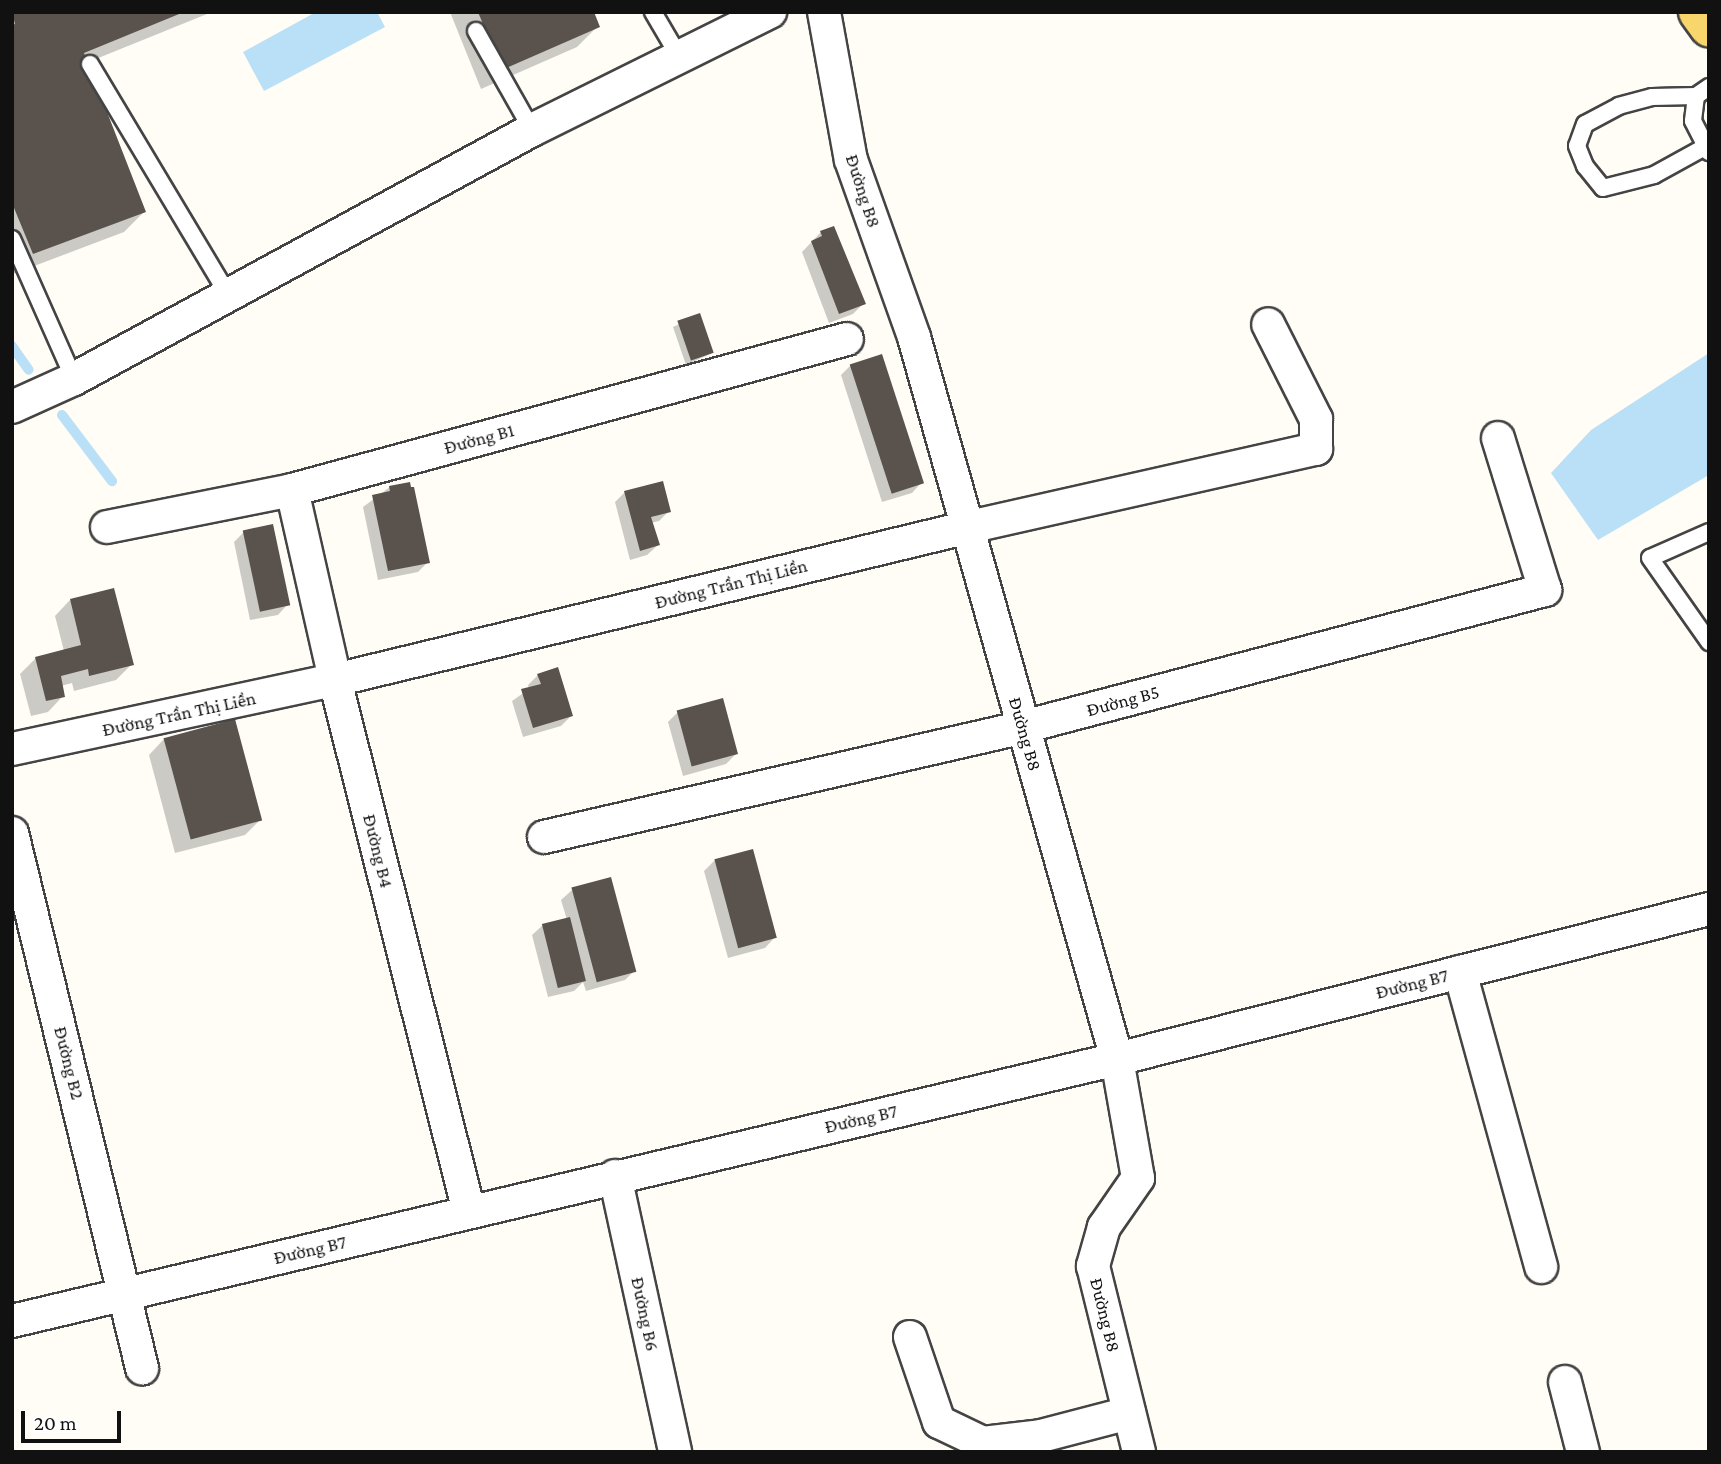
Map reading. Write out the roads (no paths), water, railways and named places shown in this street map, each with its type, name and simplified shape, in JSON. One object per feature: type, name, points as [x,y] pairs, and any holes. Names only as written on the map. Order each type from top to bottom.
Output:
[{"type":"main road","points":[[1698,12],[1709,27]]},
{"type":"street","points":[[18,405],[74,379],[532,130],[770,12]]},
{"type":"street","name":"Đường B8","points":[[824,12],[851,160],[914,337],[1117,1059],[1138,1178],[1104,1227],[1093,1266],[1139,1452]]},
{"type":"street","name":"Đường Trần Thị Liền","points":[[12,749],[335,680],[969,527],[1316,449],[1316,418],[1268,324]]},
{"type":"street","name":"Đường B1","points":[[107,527],[292,490],[847,339]]},
{"type":"street","name":"Đường B5","points":[[544,836],[1023,727],[1545,590],[1499,438]]},
{"type":"street","name":"Đường B4","points":[[292,490],[335,680],[469,1212]]},
{"type":"street","name":"Đường B2","points":[[12,833],[142,1368]]},
{"type":"street","name":"Đường B7","points":[[12,1321],[1117,1059],[1709,909]]},
{"type":"street","points":[[1460,972],[1541,1267]]},
{"type":"street","name":"Đường B6","points":[[615,1176],[675,1452]]},
{"type":"street","points":[[909,1337],[939,1422],[983,1443],[1041,1436],[1129,1413]]},
{"type":"street","points":[[1565,1382],[1583,1452]]},
{"type":"lane","points":[[653,12],[680,58]]},
{"type":"lane","points":[[476,32],[532,130]]},
{"type":"lane","points":[[90,64],[228,295]]},
{"type":"lane","points":[[1702,91],[1693,121],[1707,150],[1654,175],[1603,188],[1585,166],[1577,146],[1585,124],[1619,106],[1652,97],[1702,91]]},
{"type":"lane","points":[[12,239],[74,379]]},
{"type":"lane","points":[[1709,532],[1650,558],[1709,642]]},
{"type":"water","points":[[316,12],[377,12],[385,27],[264,91],[243,52]]},
{"type":"water","points":[[1709,353],[1709,475],[1598,540],[1551,473],[1591,430]]},
{"type":"waterway","points":[[12,346],[29,370]]},
{"type":"waterway","points":[[62,415],[112,481]]}]
